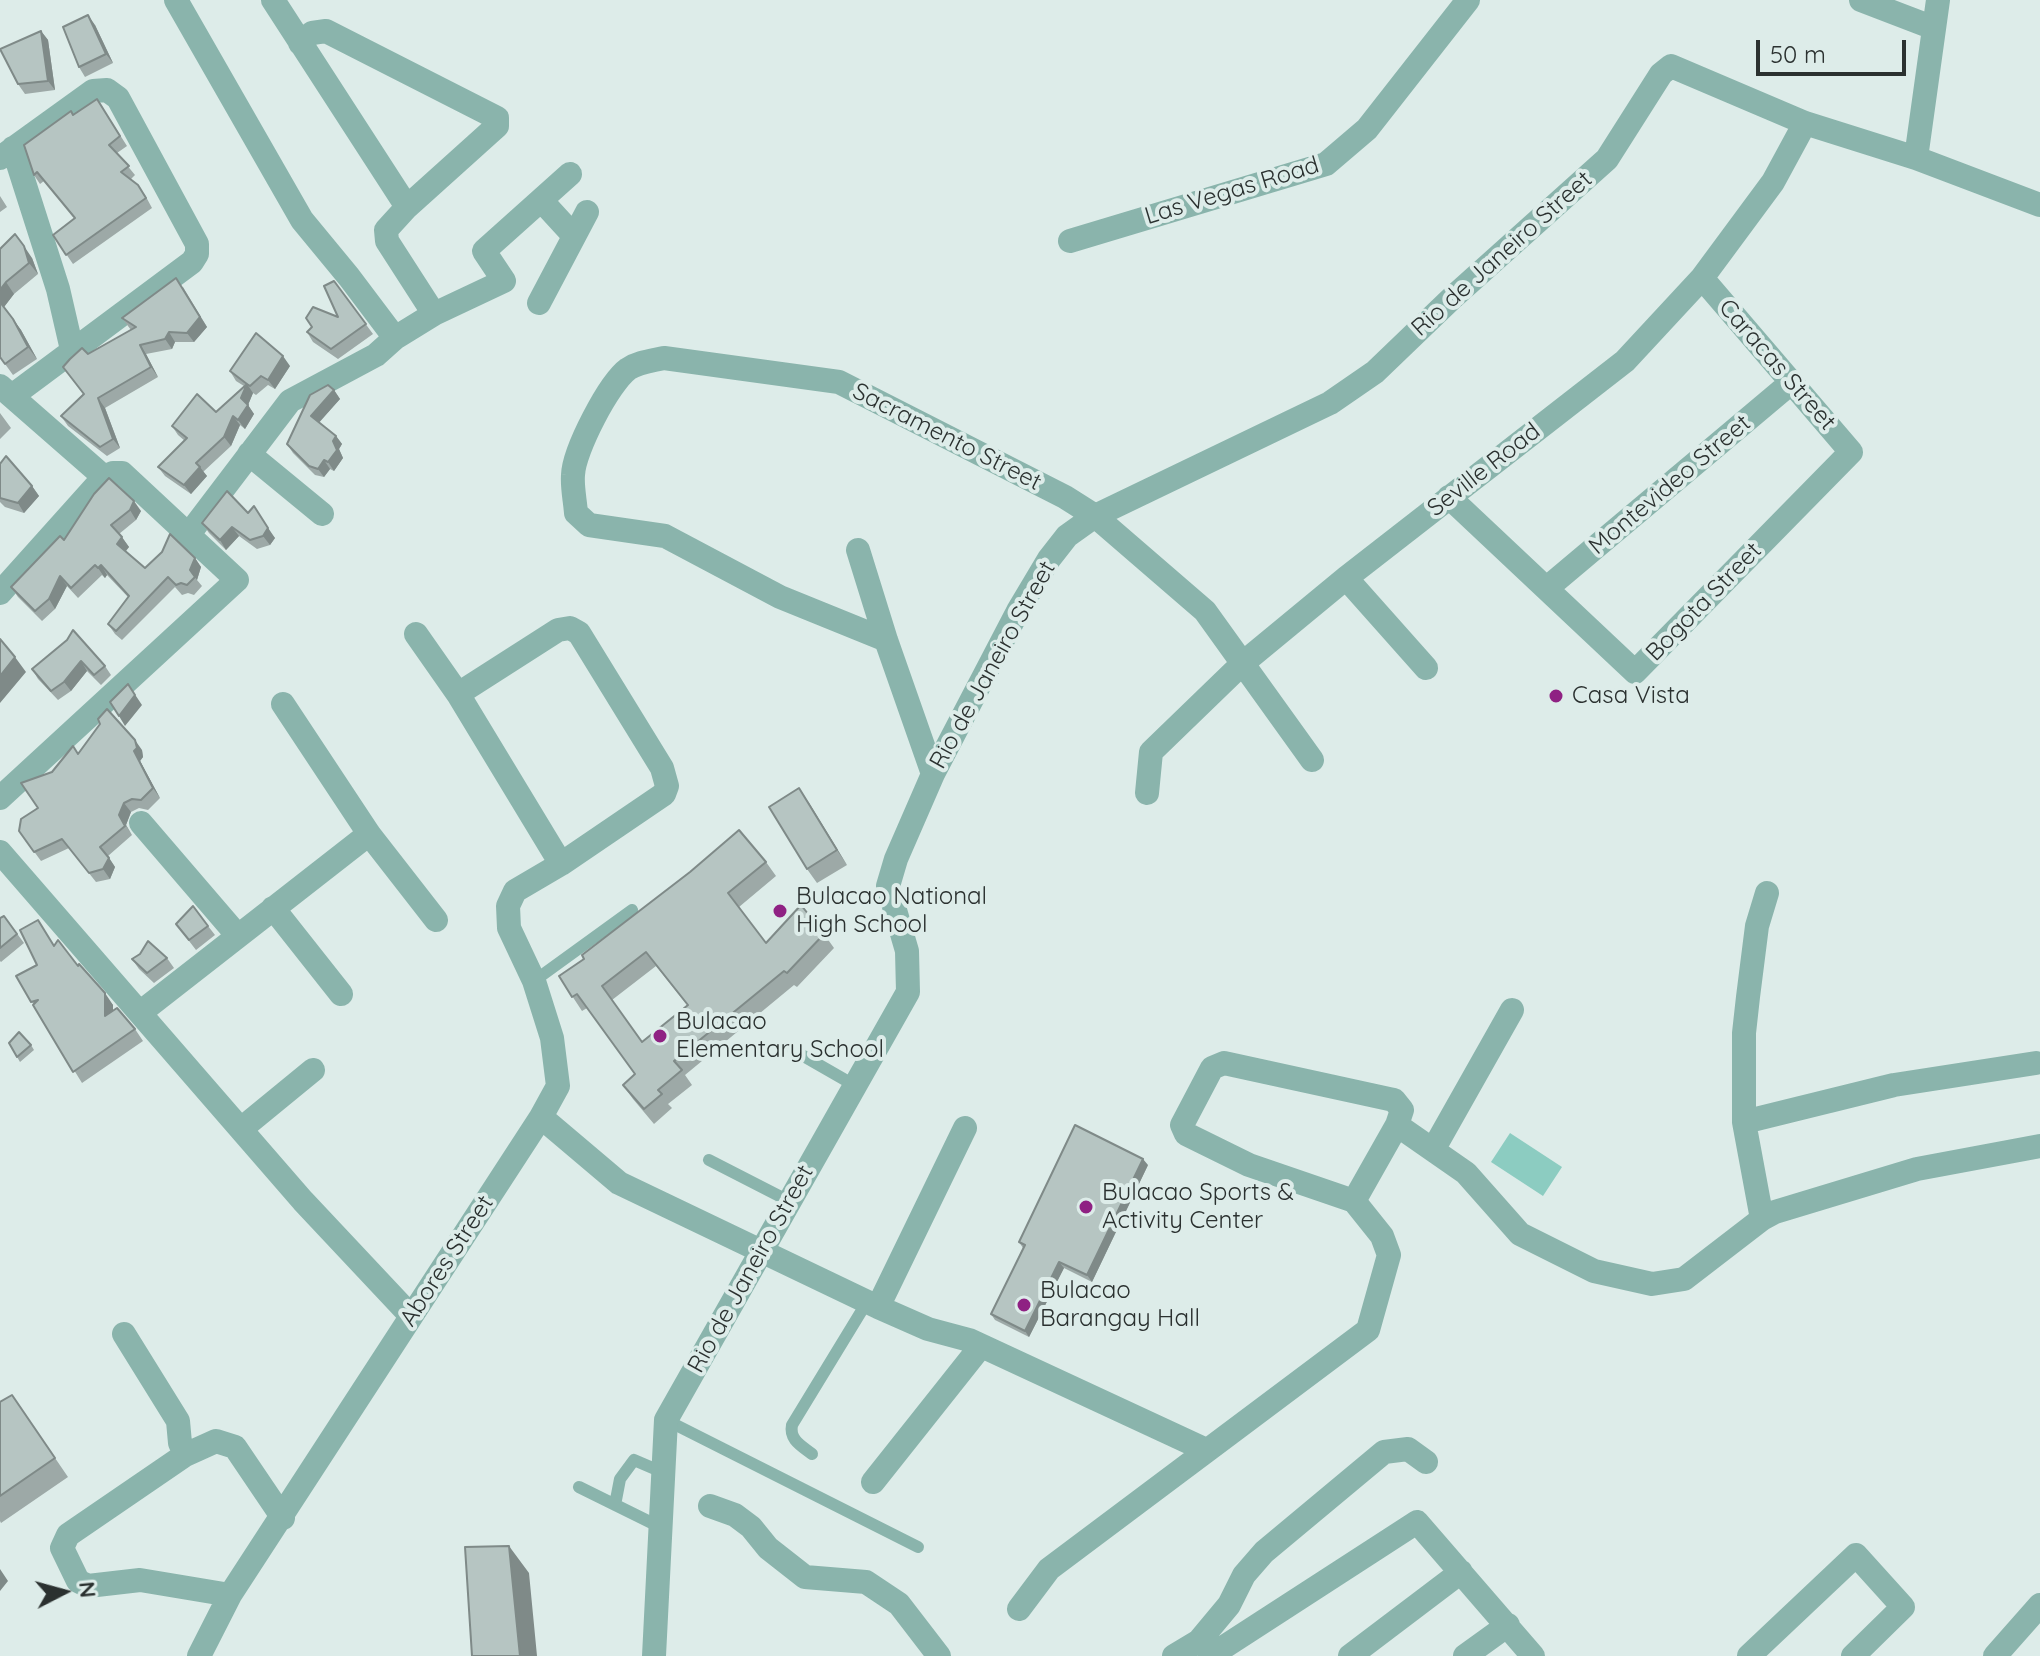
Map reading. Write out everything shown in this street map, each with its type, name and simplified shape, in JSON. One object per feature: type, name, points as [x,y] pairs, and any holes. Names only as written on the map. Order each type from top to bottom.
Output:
[{"type":"street","points":[[176,0],[302,220],[395,338]]},
{"type":"street","points":[[273,0],[407,207]]},
{"type":"street","name":"Las Vegas Road","points":[[1070,241],[1326,164],[1367,129],[1468,0]]},
{"type":"street","points":[[1861,0],[1934,28]]},
{"type":"street","points":[[1916,158],[1938,0]]},
{"type":"street","points":[[300,43],[312,33],[326,31],[497,118],[497,126],[407,207],[386,230],[387,241],[434,314]]},
{"type":"street","name":"Rio de Janeiro Street","points":[[654,1656],[666,1420],[908,992],[907,951],[888,886],[896,859],[933,774],[1018,611],[1049,559],[1067,536],[1095,516],[1330,403],[1375,372],[1607,159],[1661,74],[1671,66],[1805,123],[1916,158],[2040,205]]},
{"type":"street","points":[[73,354],[58,289],[7,153],[93,91],[107,90],[118,98],[197,244],[197,254],[192,262],[73,354],[6,391],[104,477]]},
{"type":"street","name":"Seville Road","points":[[1147,793],[1151,752],[1243,663],[1346,578],[1625,361],[1702,278],[1773,182],[1805,123]]},
{"type":"street","points":[[189,534],[290,401],[376,355],[395,338],[434,314],[504,281],[484,251],[570,174]]},
{"type":"street","points":[[541,200],[574,236]]},
{"type":"street","points":[[539,303],[587,212]]},
{"type":"street","name":"Caracas Street","points":[[1702,278],[1851,452]]},
{"type":"street","name":"Sacramento Street","points":[[886,640],[780,597],[665,536],[589,525],[576,513],[573,473],[580,447],[597,411],[625,371],[639,363],[664,358],[839,382],[1065,497],[1095,516],[1205,611],[1312,760]]},
{"type":"street","name":"Montevideo Street","points":[[1547,588],[1792,382]]},
{"type":"street","name":"Bogota Street","points":[[1449,497],[1635,672],[1851,452]]},
{"type":"street","points":[[249,454],[322,514]]},
{"type":"street","points":[[0,593],[104,477],[113,473],[122,473],[237,580],[0,798]]},
{"type":"street","points":[[858,550],[933,774]]},
{"type":"street","points":[[1346,578],[1426,668]]},
{"type":"street","name":"Abores Street","points":[[199,1656],[230,1595],[283,1518],[558,1086],[552,1038],[534,981],[509,928],[508,906],[515,891],[561,864],[664,794],[667,786],[662,768],[579,633],[570,628],[558,630],[458,694]]},
{"type":"street","points":[[416,634],[458,694],[561,864]]},
{"type":"street","points":[[283,704],[369,834],[436,920]]},
{"type":"street","points":[[141,823],[238,936]]},
{"type":"street","points":[[141,1012],[369,834]]},
{"type":"street","points":[[0,852],[303,1201],[411,1316]]},
{"type":"street","points":[[1762,1219],[1744,1122],[1744,1033],[1757,926],[1767,893]]},
{"type":"street","points":[[273,908],[341,994]]},
{"type":"street","points":[[1433,1150],[1512,1010]]},
{"type":"street","points":[[1019,1609],[1049,1569],[1368,1330],[1389,1255],[1382,1236],[1354,1201],[1249,1165],[1186,1134],[1182,1125],[1212,1068],[1224,1063],[1394,1100],[1402,1110],[1397,1125],[1354,1201]]},
{"type":"street","points":[[1744,1122],[1907,1082],[2036,1063]]},
{"type":"street","points":[[241,1129],[313,1070]]},
{"type":"street","points":[[541,1117],[619,1183],[872,1304],[928,1329],[981,1346],[1206,1450]]},
{"type":"street","points":[[1397,1125],[1466,1173],[1520,1234],[1594,1271],[1652,1284],[1684,1279],[1775,1212],[1917,1169],[2040,1146]]},
{"type":"street","points":[[872,1304],[965,1128]]},
{"type":"street","points":[[124,1334],[178,1421],[180,1443],[185,1455]]},
{"type":"street","points":[[873,1482],[981,1346]]},
{"type":"street","points":[[230,1595],[140,1580],[88,1586],[78,1581],[62,1548],[68,1535],[185,1455],[216,1441],[235,1447],[283,1518]]},
{"type":"street","points":[[1174,1656],[1199,1641],[1229,1605],[1244,1575],[1264,1552],[1384,1452],[1408,1449],[1426,1462]]},
{"type":"street","points":[[710,1506],[735,1515],[751,1527],[768,1548],[805,1577],[866,1582],[899,1604],[939,1656]]},
{"type":"street","points":[[1210,1656],[1417,1522],[1533,1656]]},
{"type":"street","points":[[1749,1656],[1856,1555],[1903,1607],[1853,1656]]},
{"type":"street","points":[[1350,1656],[1461,1572]]},
{"type":"street","points":[[1995,1656],[2040,1605]]},
{"type":"street","points":[[1465,1656],[1508,1625]]},
{"type":"lane","points":[[534,981],[632,910]]},
{"type":"lane","points":[[793,1050],[854,1085]]},
{"type":"lane","points":[[709,1160],[789,1201]]},
{"type":"lane","points":[[812,1454],[793,1439],[790,1433],[792,1425],[872,1304]]},
{"type":"lane","points":[[666,1420],[918,1547]]},
{"type":"lane","points":[[615,1505],[620,1479],[634,1460],[662,1472]]},
{"type":"lane","points":[[579,1487],[660,1527]]},
{"type":"green space","points":[[1510,1133],[1562,1167],[1543,1196],[1491,1162]]},
{"type":"building","points":[[88,15],[106,54],[79,67],[63,27]]},
{"type":"building","points":[[41,31],[48,81],[18,84],[0,49]]},
{"type":"building","points":[[97,99],[120,136],[109,145],[129,166],[121,172],[138,185],[146,198],[66,255],[53,235],[75,218],[37,172],[34,175],[24,145],[71,111],[73,115]]},
{"type":"building","points":[[15,234],[24,246],[29,263],[0,290],[0,249]]},
{"type":"building","points":[[176,278],[200,317],[187,333],[169,332],[165,339],[140,345],[151,367],[98,398],[113,439],[100,447],[61,416],[84,394],[63,367],[82,348],[88,354],[136,327],[122,318]]},
{"type":"building","points":[[334,281],[366,324],[331,349],[307,332],[312,327],[306,318],[313,307],[338,317],[324,286]]},
{"type":"building","points":[[0,302],[28,347],[5,364],[0,357]]},
{"type":"building","points":[[256,333],[283,356],[268,380],[261,376],[250,386],[230,371]]},
{"type":"building","points":[[247,384],[241,398],[248,405],[238,420],[233,416],[224,437],[196,463],[200,467],[184,485],[158,467],[187,438],[172,426],[197,394],[216,412]]},
{"type":"building","points":[[328,385],[334,390],[311,416],[336,436],[333,441],[337,450],[318,469],[309,466],[287,444],[310,395]]},
{"type":"building","points":[[6,456],[32,486],[18,503],[0,498],[0,464]]},
{"type":"building","points":[[109,478],[134,501],[130,510],[111,525],[122,537],[117,544],[145,568],[162,552],[170,534],[195,558],[190,570],[195,577],[187,585],[176,585],[168,577],[116,631],[108,624],[129,596],[101,565],[98,568],[95,565],[71,588],[60,576],[49,599],[35,611],[11,587],[60,536],[64,540],[94,494]]},
{"type":"building","points":[[227,491],[248,513],[254,506],[268,528],[263,536],[250,540],[232,527],[220,540],[202,523]]},
{"type":"building","points":[[73,630],[105,666],[94,675],[81,661],[64,682],[51,691],[32,669],[67,640]]},
{"type":"building","points":[[0,639],[15,657],[0,676]]},
{"type":"building","points":[[128,684],[135,695],[119,716],[110,702]]},
{"type":"building","points":[[107,709],[135,740],[137,748],[134,751],[153,788],[141,800],[132,799],[124,803],[119,815],[125,826],[100,847],[109,858],[103,869],[89,873],[62,839],[34,852],[19,831],[21,819],[38,808],[21,783],[52,772],[73,746],[78,754]]},
{"type":"building","points":[[799,788],[837,850],[807,869],[769,807]]},
{"type":"building","points":[[739,830],[766,862],[728,893],[766,943],[801,905],[824,934],[787,973],[784,971],[674,1061],[682,1070],[658,1090],[662,1094],[644,1109],[623,1085],[635,1074],[577,994],[572,997],[559,976]],"holes":[[[646,952],[688,1005],[642,1042],[602,986]]]},
{"type":"building","points":[[193,906],[208,926],[189,940],[176,924]]},
{"type":"building","points":[[4,916],[17,934],[0,948],[0,918]]},
{"type":"building","points":[[38,920],[54,946],[58,940],[105,993],[105,1016],[117,1008],[135,1029],[73,1072],[33,1005],[38,1000],[31,1002],[16,976],[37,965],[20,930]]},
{"type":"building","points":[[148,941],[167,958],[147,973],[132,959],[140,954]]},
{"type":"building","points":[[19,1032],[31,1045],[17,1057],[9,1043]]},
{"type":"building","name":"Bulacao Sports & Activity Center","points":[[1075,1125],[1143,1159],[1087,1275],[1059,1262],[1025,1331],[991,1314],[1025,1245],[1019,1242]]},
{"type":"building","points":[[12,1395],[55,1458],[0,1496],[0,1402]]},
{"type":"building","points":[[509,1546],[520,1656],[472,1656],[465,1547]]},
{"type":"place","name":"Casa Vista","points":[[1556,696]]},
{"type":"place","name":"Bulacao National High School","points":[[780,911]]},
{"type":"place","name":"Bulacao Elementary School","points":[[660,1036]]},
{"type":"place","name":"Bulacao Sports & Activity Center","points":[[1086,1207]]},
{"type":"place","name":"Bulacao Barangay Hall","points":[[1024,1305]]}]
